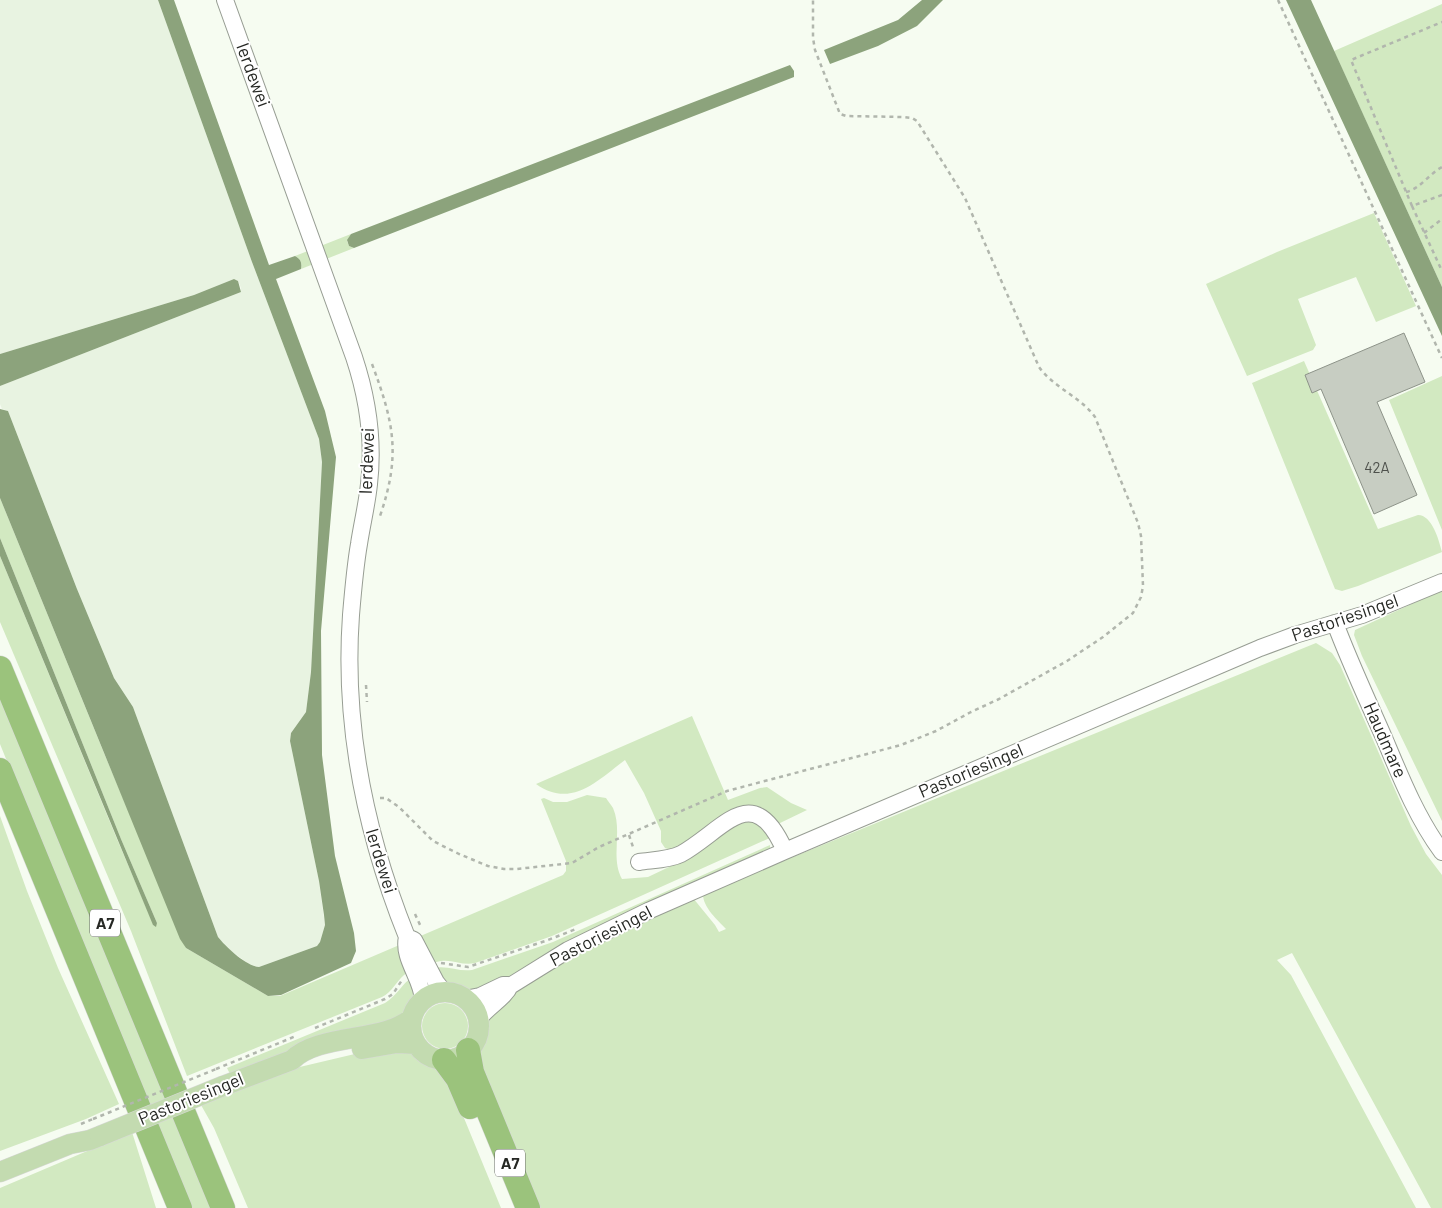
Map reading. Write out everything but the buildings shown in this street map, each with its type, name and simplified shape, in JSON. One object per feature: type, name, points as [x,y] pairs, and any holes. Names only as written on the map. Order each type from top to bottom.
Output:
[{"type":"highway","name":"A7","points":[[0,668],[224,1208]]},
{"type":"highway","name":"A7","points":[[0,770],[180,1208]]},
{"type":"highway","name":"A7","points":[[468,1050],[472,1072],[528,1208]]},
{"type":"highway","name":"A7","points":[[444,1060],[458,1080],[512,1208]]},
{"type":"highway","name":"A7","points":[[151,1138],[170,1208]]},
{"type":"main road","points":[[444,992],[457,994],[465,999],[474,1008],[478,1020],[477,1036],[468,1050],[457,1058],[444,1060],[430,1056],[416,1044],[412,1032],[412,1018],[418,1005],[433,994],[444,992]]},
{"type":"main road","name":"Pastoriesingel","points":[[292,1060],[300,1052],[339,1040],[397,1028],[412,1018]]},
{"type":"main road","name":"Pastoriesingel","points":[[95,1132],[219,1077],[292,1060],[302,1061],[397,1043],[416,1044]]},
{"type":"main road","points":[[0,1172],[95,1132]]},
{"type":"main road","points":[[0,1185],[74,1151],[95,1132]]},
{"type":"street","name":"Ierdewei","points":[[225,0],[354,357],[366,397],[370,428],[369,483],[354,576],[351,614],[352,714],[362,789],[374,842],[388,887],[407,937],[405,944],[420,984],[423,1000]]},
{"type":"street","name":"Pastoriesingel","points":[[478,1020],[488,1008],[507,992],[510,986],[568,950],[621,924],[786,850],[1252,652],[1295,635],[1388,605],[1442,582]]},
{"type":"street","name":"Haudmare","points":[[1335,623],[1351,664],[1407,790],[1429,834],[1442,852]]},
{"type":"street","points":[[639,862],[679,855],[731,820],[748,814],[758,815],[769,822],[776,830],[786,850]]},
{"type":"street","name":"Ierdewei","points":[[407,937],[414,940],[436,982],[444,992]]},
{"type":"street","name":"Pastoriesingel","points":[[465,999],[480,996],[503,985],[510,986]]},
{"type":"path","points":[[380,798],[388,799],[399,807],[433,840],[459,854],[488,866],[517,869],[572,863],[598,847],[727,791],[901,745],[936,731],[1067,661],[1114,630],[1137,607],[1143,586],[1140,531],[1095,417],[1089,410],[1048,378],[1039,367],[965,198],[917,121],[912,118],[903,117],[846,116],[840,114],[815,50],[813,38],[813,0]]},
{"type":"path","points":[[1278,0],[1442,358]]},
{"type":"path","points":[[1442,22],[1351,60],[1412,206],[1442,271]]},
{"type":"path","points":[[1406,192],[1413,190],[1433,172],[1442,167]]},
{"type":"path","points":[[1412,206],[1442,195]]},
{"type":"path","points":[[1424,233],[1442,219]]},
{"type":"path","points":[[436,964],[445,963],[468,967],[580,927]]},
{"type":"path","points":[[314,1029],[385,1000],[393,994],[407,976]]},
{"type":"path","points":[[95,1132],[219,1077],[297,1036]]},
{"type":"shaded area","points":[[0,0],[158,0],[252,262],[319,439],[322,462],[311,672],[306,712],[291,733],[290,741],[319,881],[325,925],[317,946],[259,967],[253,967],[227,948],[218,937],[133,707],[114,678],[77,589],[8,411],[2,409],[0,404],[0,386],[241,292],[241,288],[238,281],[234,279],[194,295],[0,354]]},
{"type":"shaded area","points":[[158,0],[174,0],[269,265],[295,256],[301,261],[301,269],[276,279],[325,411],[336,457],[321,631],[322,755],[335,856],[354,933],[356,951],[351,963],[281,995],[268,996],[186,948],[180,939],[0,498],[0,409],[8,411],[77,589],[114,678],[133,707],[218,937],[242,960],[259,967],[317,946],[325,925],[324,915],[319,881],[290,741],[291,733],[306,712],[311,672],[322,462],[319,439],[252,262]]},
{"type":"shaded area","points":[[922,0],[943,0],[917,26],[878,46],[830,64],[824,50],[898,20]]},
{"type":"shaded area","points":[[1286,0],[1311,0],[1442,287],[1442,336]]},
{"type":"shaded area","points":[[1442,4],[1442,287],[1334,51]]},
{"type":"shaded area","points":[[790,65],[794,71],[794,77],[354,248],[349,246],[347,240],[351,234]]},
{"type":"shaded area","points":[[1374,213],[1416,306],[1376,322],[1356,277],[1298,299],[1316,345],[1313,350],[1247,376],[1206,284],[1277,252]]},
{"type":"shaded area","points":[[351,234],[347,241],[349,246],[354,248],[301,269],[301,261],[295,256]]},
{"type":"shaded area","points":[[234,279],[238,281],[241,292],[0,386],[0,354],[194,295]]},
{"type":"shaded area","points":[[1304,361],[1378,529],[1418,515],[1423,516],[1434,529],[1442,552],[1358,586],[1342,591],[1335,589],[1252,383]]},
{"type":"shaded area","points":[[1442,376],[1442,530],[1389,400]]},
{"type":"shaded area","points":[[0,498],[186,948],[268,996],[280,996],[563,875],[566,871],[566,861],[541,799],[544,798],[553,802],[567,802],[587,795],[606,798],[613,808],[616,817],[617,862],[622,879],[648,877],[669,867],[732,824],[756,819],[772,837],[552,936],[475,963],[466,964],[445,961],[416,968],[404,975],[382,997],[187,1076],[131,931],[0,622],[0,556],[154,926],[157,923],[121,839],[0,538]]},
{"type":"shaded area","points":[[0,538],[121,839],[157,923],[156,927],[153,925],[0,556]]},
{"type":"shaded area","points":[[1442,590],[1442,821],[1362,656],[1354,635],[1355,630]]},
{"type":"shaded area","points":[[1316,643],[1332,653],[1340,665],[1411,826],[1426,854],[1442,875],[1442,1208],[1431,1208],[1292,953],[1277,960],[1291,975],[1416,1208],[538,1208],[477,1052],[490,1014],[504,999],[553,966],[693,898],[719,932],[726,929],[708,909],[703,894]]},
{"type":"shaded area","points":[[0,685],[214,1208],[191,1208],[96,982],[0,744]]},
{"type":"shaded area","points":[[692,716],[728,800],[767,787],[791,803],[807,810],[778,824],[766,813],[673,851],[665,848],[661,842],[661,831],[644,793],[625,760],[594,783],[572,793],[561,794],[549,791],[536,784]]},
{"type":"shaded area","points":[[0,816],[27,891],[58,968],[119,1104],[86,1119],[0,1151]]},
{"type":"shaded area","points":[[770,845],[770,850],[485,990],[469,991],[455,988],[444,981],[434,968],[444,967],[472,970],[553,942]]},
{"type":"shaded area","points":[[413,977],[417,997],[405,1016],[230,1074],[227,1068],[385,1003]]},
{"type":"shaded area","points":[[450,1003],[462,1009],[467,1017],[467,1035],[462,1043],[454,1048],[440,1049],[428,1043],[423,1035],[422,1021],[428,1009],[436,1004]]},
{"type":"shaded area","points":[[409,1049],[438,1069],[450,1084],[501,1208],[248,1208],[214,1128],[201,1105],[287,1070],[359,1053]]},
{"type":"shaded area","points":[[132,1132],[156,1208],[0,1208],[0,1188]]}]
